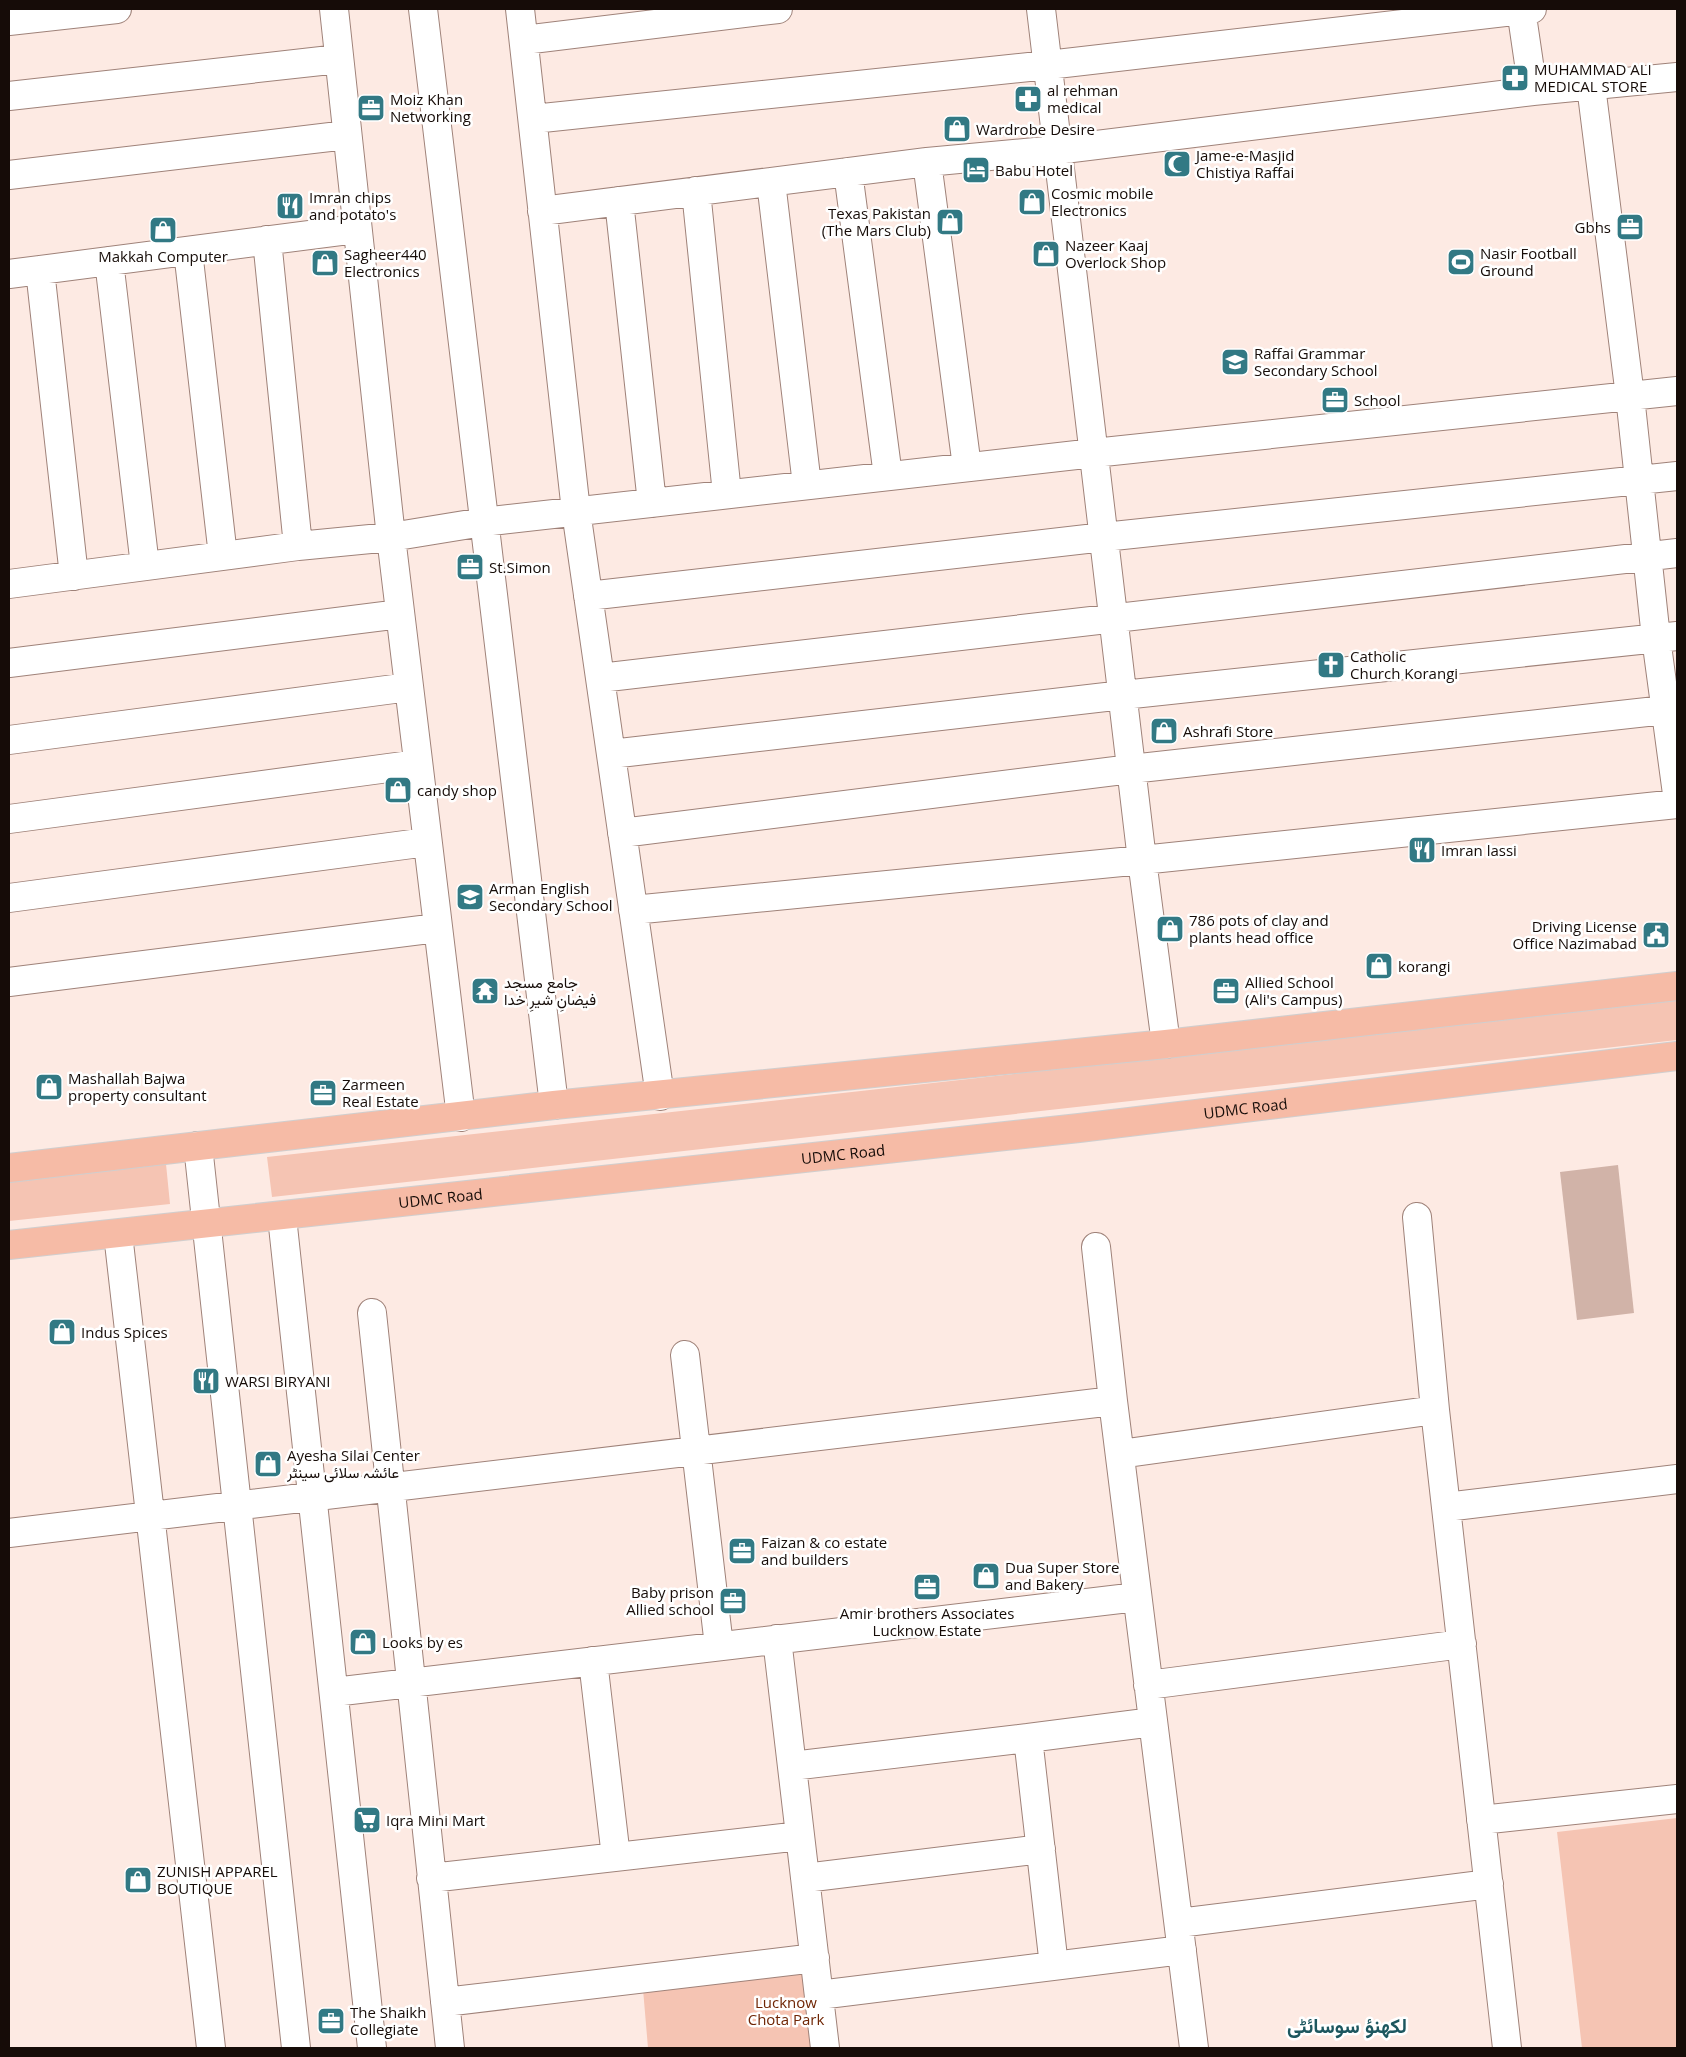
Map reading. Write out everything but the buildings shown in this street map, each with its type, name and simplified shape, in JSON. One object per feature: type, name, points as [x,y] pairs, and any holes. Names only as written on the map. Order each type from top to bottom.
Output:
[{"type":"main road","points":[[9,1168],[554,1105],[660,1096],[1166,1044],[1677,986]]},
{"type":"main road","name":"UDMC Road","points":[[9,1245],[206,1225],[1089,1127],[1677,1056]]},
{"type":"street","points":[[9,21],[117,9]]},
{"type":"street","points":[[334,9],[356,229],[391,537],[461,1117]]},
{"type":"street","points":[[423,9],[554,1105]]},
{"type":"street","points":[[520,9],[576,511],[660,1096]]},
{"type":"street","points":[[524,40],[778,9]]},
{"type":"street","points":[[1041,9],[1056,150],[1166,1044]]},
{"type":"street","points":[[533,119],[1048,65],[1525,9],[1533,91]]},
{"type":"street","points":[[9,96],[340,59]]},
{"type":"street","points":[[542,211],[927,162],[1056,150],[1533,91],[1677,77]]},
{"type":"street","points":[[1591,86],[1630,396],[1647,556],[1666,637],[1665,710],[1677,794]]},
{"type":"street","points":[[9,175],[347,135]]},
{"type":"street","points":[[927,162],[966,467]]},
{"type":"street","points":[[848,172],[888,476]]},
{"type":"street","points":[[771,182],[807,485]]},
{"type":"street","points":[[696,192],[727,494]]},
{"type":"street","points":[[619,201],[652,503]]},
{"type":"street","points":[[9,274],[356,229]]},
{"type":"street","points":[[267,240],[298,546]]},
{"type":"street","points":[[188,250],[223,556]]},
{"type":"street","points":[[109,261],[145,566]]},
{"type":"street","points":[[40,270],[74,576]]},
{"type":"street","points":[[9,584],[298,546],[391,537],[483,522],[576,511],[1094,453],[1677,391]]},
{"type":"street","points":[[588,596],[1104,537],[1677,476]]},
{"type":"street","points":[[600,678],[1677,553]]},
{"type":"street","points":[[9,663],[400,614]]},
{"type":"street","points":[[611,754],[1122,695],[1666,637]]},
{"type":"street","points":[[9,740],[409,687]]},
{"type":"street","points":[[622,833],[1131,769],[1665,710]]},
{"type":"street","points":[[9,819],[418,764]]},
{"type":"street","points":[[633,910],[1142,860],[1677,804]]},
{"type":"street","points":[[9,898],[427,842]]},
{"type":"street","points":[[9,982],[437,928]]},
{"type":"street","points":[[198,1146],[296,2048]]},
{"type":"street","points":[[282,1216],[372,2048]]},
{"type":"street","points":[[1417,1217],[1435,1410],[1507,2048]]},
{"type":"street","points":[[118,1234],[211,2048]]},
{"type":"street","points":[[1096,1247],[1113,1401],[1194,2048]]},
{"type":"street","points":[[372,1313],[450,2048]]},
{"type":"street","points":[[686,1355],[719,1646]]},
{"type":"street","points":[[9,1533],[237,1508],[1113,1401]]},
{"type":"street","points":[[1120,1454],[1435,1410]]},
{"type":"street","points":[[1446,1507],[1677,1479]]},
{"type":"street","points":[[334,1692],[1137,1597]]},
{"type":"street","points":[[777,1639],[825,2048]]},
{"type":"street","points":[[1148,1685],[1462,1644]]},
{"type":"street","points":[[593,1661],[616,1857]]},
{"type":"street","points":[[792,1766],[1153,1722]]},
{"type":"street","points":[[1028,1738],[1054,1966]]},
{"type":"street","points":[[1482,1820],[1677,1799]]},
{"type":"street","points":[[431,1878],[800,1836]]},
{"type":"street","points":[[805,1878],[1041,1848]]},
{"type":"street","points":[[1179,1922],[1489,1884]]},
{"type":"street","points":[[819,1995],[1182,1950]]},
{"type":"street","points":[[445,2002],[815,1958]]},
{"type":"green space","points":[[1677,1000],[1677,1040],[272,1197],[267,1157]]},
{"type":"green space","points":[[166,1164],[170,1204],[9,1221],[9,1181]]},
{"type":"green space","points":[[1677,1818],[1677,2048],[1582,2048],[1557,1832]]},
{"type":"green space","name":"Lucknow Chota Park","points":[[821,1969],[829,2048],[648,2048],[643,1989]]},
{"type":"place","name":"MUHAMMAD ALI MEDICAL STORE","points":[[1515,78]]},
{"type":"place","name":"al rehman medical","points":[[1028,99]]},
{"type":"place","name":"Moiz Khan Networking","points":[[371,108]]},
{"type":"place","name":"Wardrobe Desire","points":[[957,129]]},
{"type":"place","name":"Jame-e-Masjid Chistiya Raffai","points":[[1177,164]]},
{"type":"place","name":"Babu Hotel","points":[[976,170]]},
{"type":"place","name":"Cosmic mobile Electronics","points":[[1032,202]]},
{"type":"place","name":"Imran chips and potato's","points":[[290,206]]},
{"type":"place","name":"Texas Pakistan (The Mars Club)","points":[[950,222]]},
{"type":"place","name":"Gbhs","points":[[1630,227]]},
{"type":"place","name":"Makkah Computer","points":[[163,230]]},
{"type":"place","name":"Nazeer Kaaj Overlock Shop","points":[[1046,254]]},
{"type":"place","name":"Nasir Football Ground","points":[[1461,262]]},
{"type":"place","name":"Sagheer440 Electronics","points":[[325,263]]},
{"type":"place","name":"Raffai Grammar Secondary School","points":[[1235,362]]},
{"type":"place","name":"School","points":[[1335,400]]},
{"type":"place","name":"St.Simon","points":[[470,567]]},
{"type":"place","name":"Catholic Church Korangi","points":[[1331,665]]},
{"type":"place","name":"Ashrafi Store","points":[[1164,731]]},
{"type":"place","name":"candy shop","points":[[398,790]]},
{"type":"place","name":"Imran lassi","points":[[1422,850]]},
{"type":"place","name":"Arman English Secondary School","points":[[470,897]]},
{"type":"place","name":"786 pots of clay and plants head office","points":[[1170,929]]},
{"type":"place","name":"Driving License Office Nazimabad","points":[[1656,935]]},
{"type":"place","name":"korangi","points":[[1379,966]]},
{"type":"place","name":"جامع مسجد فیضانِ شیرِ خدا","points":[[485,991]]},
{"type":"place","name":"Allied School (Ali's Campus)","points":[[1226,991]]},
{"type":"place","name":"Mashallah Bajwa property consultant","points":[[49,1087]]},
{"type":"place","name":"Zarmeen Real Estate","points":[[323,1093]]},
{"type":"place","name":"Indus Spices","points":[[62,1332]]},
{"type":"place","name":"WARSI BIRYANI","points":[[206,1381]]},
{"type":"place","name":"Ayesha Silai Center عائشہ سلائی سینٹر","points":[[268,1464]]},
{"type":"place","name":"Faizan & co estate and builders","points":[[742,1551]]},
{"type":"place","name":"Dua Super Store and Bakery","points":[[986,1576]]},
{"type":"place","name":"Amir brothers Associates Lucknow Estate","points":[[927,1587]]},
{"type":"place","name":"Baby prison Allied school","points":[[733,1601]]},
{"type":"place","name":"Looks by es","points":[[363,1642]]},
{"type":"place","name":"Iqra Mini Mart","points":[[367,1820]]},
{"type":"place","name":"ZUNISH APPAREL BOUTIQUE","points":[[138,1880]]},
{"type":"place","name":"The Shaikh Collegiate","points":[[331,2021]]},
{"type":"district","name":"لکھنؤ سوسائٹی","points":[[1347,2025]]}]
